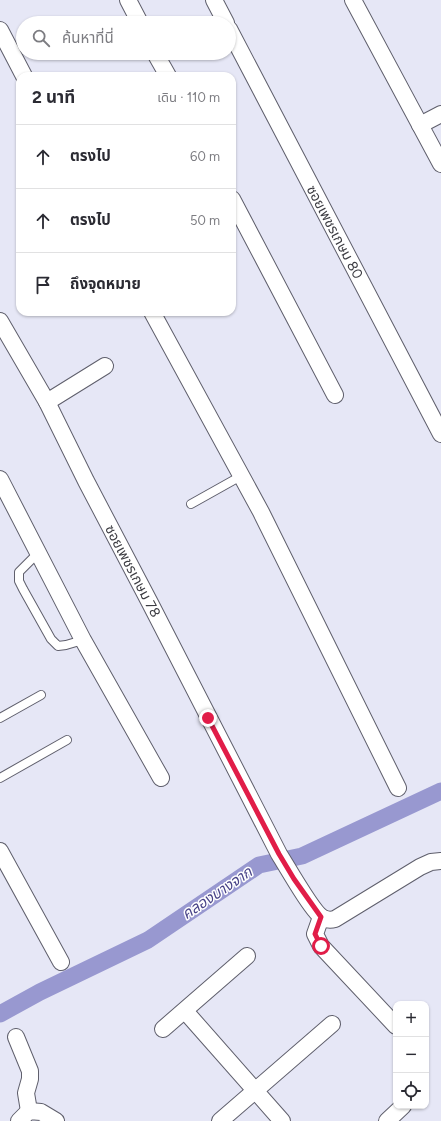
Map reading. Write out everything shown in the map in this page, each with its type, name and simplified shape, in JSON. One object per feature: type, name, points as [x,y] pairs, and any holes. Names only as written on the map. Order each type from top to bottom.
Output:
[{"type":"street","points":[[128,0],[136,16]]},
{"type":"street","points":[[214,0],[222,16]]},
{"type":"street","points":[[353,0],[441,164]]},
{"type":"street","points":[[0,30],[22,72]]},
{"type":"street","name":"ซอยเพชรเกษม 80","points":[[236,42],[441,434]]},
{"type":"street","points":[[160,60],[166,72]]},
{"type":"street","points":[[420,125],[441,114]]},
{"type":"street","points":[[236,207],[335,395]]},
{"type":"street","points":[[154,316],[261,512],[398,788]]},
{"type":"street","name":"ซอยเพชรเกษม 78","points":[[0,320],[47,402],[86,481],[279,854],[294,879],[321,917]]},
{"type":"street","points":[[47,402],[105,366]]},
{"type":"street","points":[[0,479],[83,640],[161,778]]},
{"type":"street","points":[[0,851],[61,962]]},
{"type":"street","points":[[393,1023],[321,946],[315,934],[321,917],[330,920],[335,919],[420,867],[441,861]]},
{"type":"street","points":[[162,1029],[247,956]]},
{"type":"street","points":[[184,1010],[282,1121]]},
{"type":"street","points":[[220,1121],[332,1024]]},
{"type":"street","points":[[16,1036],[30,1071],[24,1116],[41,1112],[56,1121]]},
{"type":"street","points":[[387,1121],[401,1109]]},
{"type":"lane","points":[[191,504],[241,476]]},
{"type":"lane","points":[[38,553],[19,572],[19,581],[23,589],[51,639],[58,646],[66,646],[83,640]]},
{"type":"lane","points":[[0,718],[41,695]]},
{"type":"lane","points":[[0,778],[67,740]]},
{"type":"waterway","name":"คลองบางจาก","points":[[0,1014],[40,992],[148,940],[259,865],[302,856],[441,791]]},
{"type":"route","points":[[208,718],[279,854],[294,879],[321,917],[315,934],[321,946]]}]
